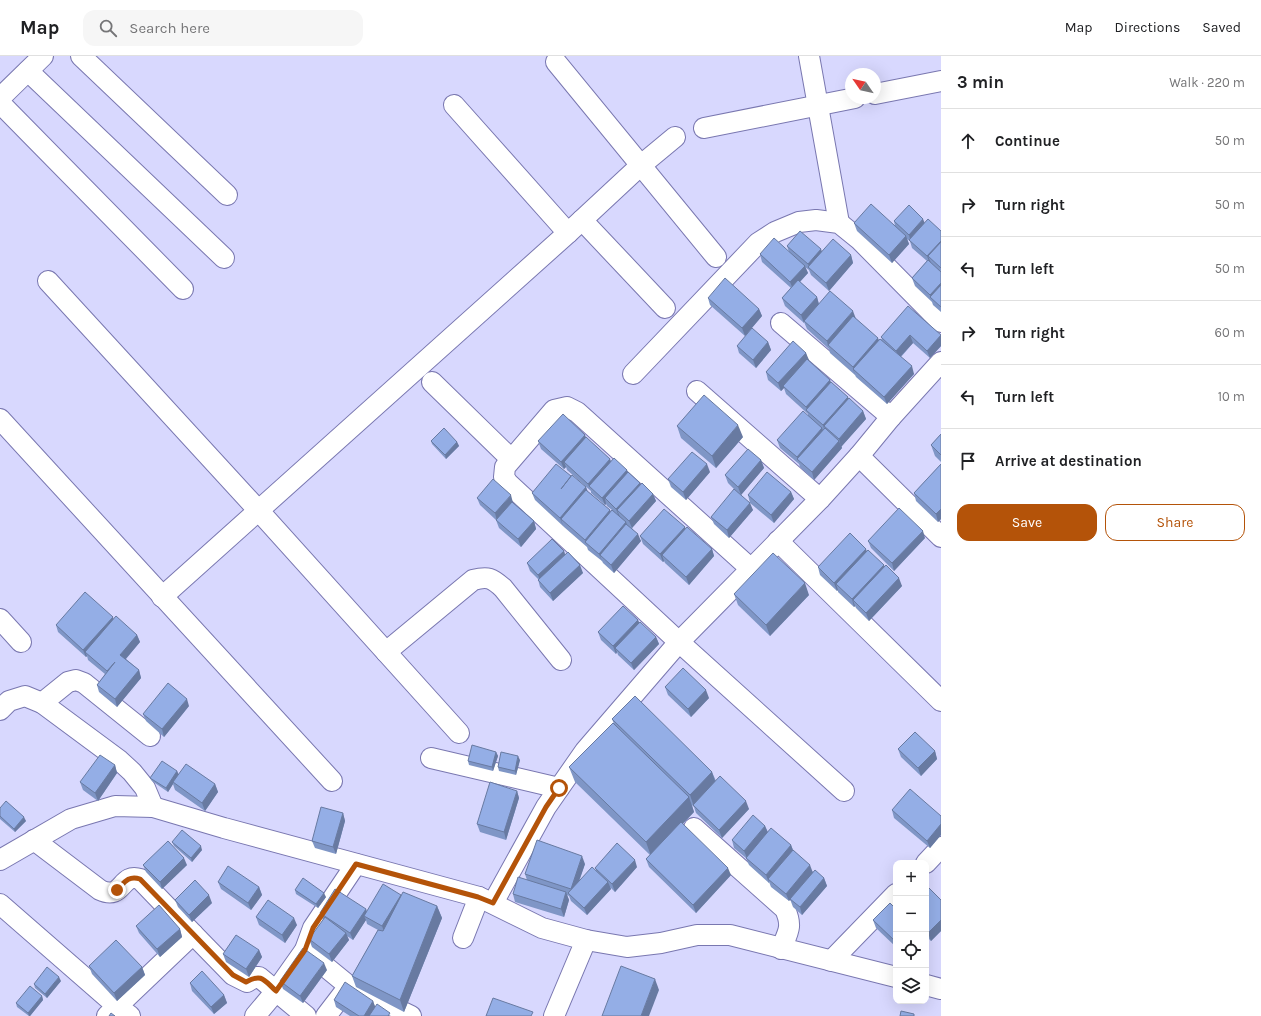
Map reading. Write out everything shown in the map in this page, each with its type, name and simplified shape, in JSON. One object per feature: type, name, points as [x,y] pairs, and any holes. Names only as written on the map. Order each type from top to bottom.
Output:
[{"type":"street","points":[[0,98],[43,56]]},
{"type":"street","points":[[81,56],[227,195]]},
{"type":"street","points":[[809,56],[838,223]]},
{"type":"street","points":[[556,62],[716,258]]},
{"type":"street","points":[[28,71],[224,258]]},
{"type":"street","points":[[881,93],[941,81]]},
{"type":"street","points":[[704,128],[845,100]]},
{"type":"street","points":[[0,103],[183,289]]},
{"type":"street","points":[[454,105],[575,226],[665,308]]},
{"type":"street","points":[[162,597],[640,166],[675,137]]},
{"type":"street","points":[[633,374],[758,243],[774,232],[798,222],[816,220],[838,223],[860,240],[941,322]]},
{"type":"street","points":[[48,281],[259,511],[459,733]]},
{"type":"street","points":[[781,323],[891,417]]},
{"type":"street","points":[[463,938],[546,807],[585,751],[679,642],[750,568],[820,499],[859,456],[891,417],[937,375]]},
{"type":"street","points":[[432,382],[511,459]]},
{"type":"street","points":[[697,391],[820,499]]},
{"type":"street","points":[[750,568],[577,412],[567,407],[554,410],[505,467],[504,477],[508,483],[679,642],[844,791]]},
{"type":"street","points":[[0,419],[332,781]]},
{"type":"street","points":[[859,456],[941,537]]},
{"type":"street","points":[[778,541],[941,701]]},
{"type":"street","points":[[386,652],[473,580],[484,577],[494,580],[503,588],[562,660]]},
{"type":"street","points":[[0,619],[21,642]]},
{"type":"street","points":[[42,703],[68,682],[76,680],[84,683],[150,736]]},
{"type":"street","points":[[0,710],[9,701],[26,696],[42,703],[119,760],[132,772],[145,788],[153,807]]},
{"type":"street","points":[[431,758],[559,788]]},
{"type":"street","points":[[0,860],[71,819],[115,806],[153,807],[486,900],[542,928],[586,940],[627,947],[697,935],[730,935],[781,949],[870,969],[893,976]]},
{"type":"street","points":[[694,828],[785,909],[790,919],[789,930],[781,949]]},
{"type":"street","points":[[34,840],[106,893],[112,893],[117,890],[130,878],[134,877],[140,879],[233,975],[246,982],[255,977],[259,977],[306,1016]]},
{"type":"street","points":[[929,860],[941,847]]},
{"type":"street","points":[[255,1016],[276,991],[305,950],[313,928],[356,864]]},
{"type":"street","points":[[831,961],[894,896]]},
{"type":"street","points":[[0,904],[118,1013],[193,934]]},
{"type":"street","points":[[554,1016],[586,940]]},
{"type":"street","points":[[305,950],[348,986],[411,1016]]},
{"type":"street","points":[[326,1016],[348,986]]},
{"type":"street","points":[[929,986],[941,989]]},
{"type":"building","points":[[871,204],[906,236],[889,255],[854,223]]},
{"type":"building","points":[[909,205],[923,219],[909,235],[894,221]]},
{"type":"building","points":[[928,219],[941,231],[941,241],[927,256],[909,240]]},
{"type":"building","points":[[800,231],[821,249],[808,264],[787,246]]},
{"type":"building","points":[[774,238],[805,266],[790,282],[760,254]]},
{"type":"building","points":[[833,239],[851,255],[826,283],[808,267]]},
{"type":"building","points":[[941,242],[941,268],[928,256]]},
{"type":"building","points":[[928,260],[941,272],[941,283],[930,295],[912,278]]},
{"type":"building","points":[[725,278],[759,309],[742,328],[708,298]]},
{"type":"building","points":[[798,280],[817,297],[801,315],[782,298]]},
{"type":"building","points":[[941,285],[941,307],[930,297]]},
{"type":"building","points":[[830,291],[853,311],[827,341],[804,321]]},
{"type":"building","points":[[908,306],[941,335],[927,351],[910,335],[896,351],[881,337]]},
{"type":"building","points":[[853,316],[878,338],[853,367],[828,345]]},
{"type":"building","points":[[752,328],[768,342],[753,360],[737,346]]},
{"type":"building","points":[[880,339],[912,366],[884,397],[853,369]]},
{"type":"building","points":[[793,341],[806,353],[778,383],[766,372]]},
{"type":"building","points":[[807,359],[830,380],[806,407],[783,386]]},
{"type":"building","points":[[831,382],[848,397],[823,425],[806,410]]},
{"type":"building","points":[[704,395],[738,425],[712,456],[677,426]]},
{"type":"building","points":[[849,398],[863,411],[839,439],[824,426]]},
{"type":"building","points":[[803,411],[822,428],[797,457],[777,440]]},
{"type":"building","points":[[563,414],[585,435],[561,462],[538,441]]},
{"type":"building","points":[[444,428],[457,442],[445,455],[431,441]]},
{"type":"building","points":[[825,428],[839,441],[812,472],[797,459]]},
{"type":"building","points":[[941,434],[941,455],[931,445]]},
{"type":"building","points":[[586,437],[610,459],[588,484],[564,462]]},
{"type":"building","points":[[748,449],[761,460],[738,487],[725,475]]},
{"type":"building","points":[[692,452],[707,464],[683,492],[668,479]]},
{"type":"building","points":[[614,458],[627,470],[602,498],[589,486]]},
{"type":"building","points":[[556,464],[571,476],[561,489],[572,475],[586,487],[560,518],[532,493]]},
{"type":"building","points":[[941,464],[941,509],[936,514],[914,493]]},
{"type":"building","points":[[628,472],[640,483],[616,509],[605,498]]},
{"type":"building","points":[[767,472],[791,492],[771,515],[748,495]]},
{"type":"building","points":[[493,479],[511,495],[495,513],[477,498]]},
{"type":"building","points":[[642,483],[653,494],[629,521],[617,510]]},
{"type":"building","points":[[734,489],[750,503],[727,530],[711,517]]},
{"type":"building","points":[[586,490],[610,510],[585,540],[561,519]]},
{"type":"building","points":[[512,502],[534,521],[518,539],[496,520]]},
{"type":"building","points":[[899,508],[923,531],[892,563],[868,541]]},
{"type":"building","points":[[664,509],[685,527],[660,554],[640,536]]},
{"type":"building","points":[[612,510],[626,522],[599,554],[585,542]]},
{"type":"building","points":[[626,524],[638,534],[611,565],[600,555]]},
{"type":"building","points":[[687,527],[712,549],[686,577],[662,555]]},
{"type":"building","points":[[850,533],[866,549],[834,583],[818,567]]},
{"type":"building","points":[[552,539],[564,551],[538,575],[527,563]]},
{"type":"building","points":[[868,550],[884,565],[852,599],[836,584]]},
{"type":"building","points":[[568,552],[580,565],[550,593],[538,580]]},
{"type":"building","points":[[773,553],[805,583],[766,625],[734,594]]},
{"type":"building","points":[[886,565],[899,578],[866,613],[853,600]]},
{"type":"building","points":[[85,592],[113,617],[83,650],[56,625]]},
{"type":"building","points":[[623,606],[638,620],[613,646],[598,632]]},
{"type":"building","points":[[116,616],[137,635],[120,655],[139,670],[115,699],[97,685],[115,662],[107,671],[85,652]]},
{"type":"building","points":[[640,622],[656,637],[631,663],[615,648]]},
{"type":"building","points":[[683,668],[706,690],[688,709],[665,687]]},
{"type":"building","points":[[168,683],[187,699],[162,729],[143,714]]},
{"type":"building","points":[[635,696],[712,772],[690,795],[612,719]]},
{"type":"building","points":[[613,723],[689,797],[646,842],[569,767]]},
{"type":"building","points":[[915,732],[935,751],[918,768],[898,749]]},
{"type":"building","points":[[472,745],[496,752],[492,767],[468,761]]},
{"type":"building","points":[[501,752],[518,756],[515,771],[498,767]]},
{"type":"building","points":[[100,755],[115,765],[95,793],[80,782]]},
{"type":"building","points":[[162,761],[177,771],[166,788],[150,778]]},
{"type":"building","points":[[186,764],[215,784],[202,803],[173,782]]},
{"type":"building","points":[[720,776],[746,801],[719,830],[693,805]]},
{"type":"building","points":[[490,782],[517,791],[504,832],[477,824]]},
{"type":"building","points":[[910,789],[941,816],[941,824],[927,841],[892,810]]},
{"type":"building","points":[[6,801],[24,817],[14,829],[0,816],[0,808]]},
{"type":"building","points":[[321,807],[343,813],[333,847],[312,841]]},
{"type":"building","points":[[753,815],[765,826],[744,851],[732,840]]},
{"type":"building","points":[[681,822],[728,868],[693,905],[646,859]]},
{"type":"building","points":[[771,828],[791,845],[766,875],[746,858]]},
{"type":"building","points":[[182,830],[201,846],[191,858],[172,842]]},
{"type":"building","points":[[537,840],[582,856],[571,889],[525,874]]},
{"type":"building","points":[[168,841],[184,858],[160,882],[143,865]]},
{"type":"building","points":[[617,843],[635,860],[612,884],[595,868]]},
{"type":"building","points":[[793,850],[810,865],[786,894],[768,879]]},
{"type":"building","points":[[228,866],[259,887],[248,903],[218,882]]},
{"type":"building","points":[[592,867],[608,882],[584,908],[568,893]]},
{"type":"building","points":[[815,870],[824,878],[800,907],[790,899]]},
{"type":"building","points":[[518,877],[566,892],[561,909],[513,894]]},
{"type":"building","points":[[303,878],[324,893],[316,904],[295,890]]},
{"type":"building","points":[[195,880],[209,895],[189,915],[175,900]]},
{"type":"building","points":[[383,884],[401,895],[382,926],[364,916]]},
{"type":"building","points":[[929,888],[941,900],[941,920],[929,932]]},
{"type":"building","points":[[335,889],[366,909],[350,933],[320,913]]},
{"type":"building","points":[[403,892],[437,906],[400,1000],[352,976],[378,930],[383,931]]},
{"type":"building","points":[[268,900],[294,918],[282,935],[256,917]]},
{"type":"building","points":[[890,903],[893,906],[893,939],[873,920]]},
{"type":"building","points":[[159,905],[180,929],[157,949],[136,926]]},
{"type":"building","points":[[325,917],[346,933],[329,954],[309,939]]},
{"type":"building","points":[[236,935],[259,950],[246,969],[223,954]]},
{"type":"building","points":[[116,940],[142,967],[114,993],[89,966]]},
{"type":"building","points":[[303,948],[324,963],[300,996],[280,981]]},
{"type":"building","points":[[621,966],[655,979],[641,1016],[602,1016]]},
{"type":"building","points":[[47,967],[59,977],[45,994],[34,984]]},
{"type":"building","points":[[202,971],[224,995],[211,1007],[190,983]]},
{"type":"building","points":[[345,982],[373,1001],[364,1016],[359,1016],[334,1000]]},
{"type":"building","points":[[30,986],[42,996],[28,1013],[16,1003]]},
{"type":"building","points":[[493,998],[533,1012],[531,1016],[486,1016]]},
{"type":"building","points":[[377,1004],[390,1013],[388,1016],[369,1016]]},
{"type":"building","points":[[901,1011],[914,1014],[914,1016],[900,1016]]},
{"type":"route","points":[[117,890],[130,878],[134,877],[140,879],[233,975],[246,982],[255,977],[259,977],[276,991],[305,950],[313,928],[356,864],[478,897],[493,903],[546,807],[559,788]]}]
